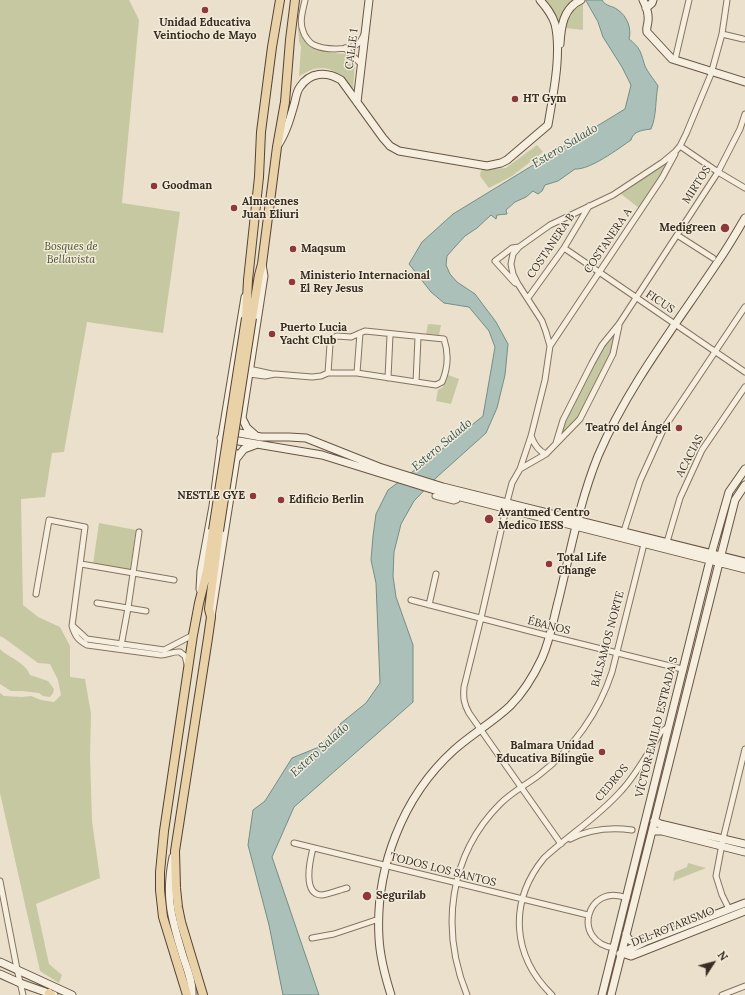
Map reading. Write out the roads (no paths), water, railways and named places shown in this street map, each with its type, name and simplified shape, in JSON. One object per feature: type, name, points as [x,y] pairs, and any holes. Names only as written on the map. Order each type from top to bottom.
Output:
[{"type":"main road","points":[[249,318],[248,284],[259,177],[261,132],[272,47],[280,0]]},
{"type":"main road","points":[[186,993],[163,917],[160,872],[164,830],[198,603],[207,572],[216,530],[249,318],[258,275],[262,264],[277,147],[285,102],[295,0]]},
{"type":"main road","points":[[203,995],[181,922],[178,907],[175,851],[211,617],[209,609],[216,530]]},
{"type":"street","points":[[304,0],[301,25],[303,32],[313,44],[323,48],[345,48],[354,46],[365,34]]},
{"type":"street","name":"CALLE 1","points":[[357,102],[369,0]]},
{"type":"street","points":[[540,0],[549,12],[554,24],[557,62]]},
{"type":"street","points":[[277,147],[284,136],[299,87],[315,74],[325,74],[334,75],[341,80],[388,144],[399,151],[488,166],[501,163],[507,160],[548,125],[563,21],[573,4],[581,0]]},
{"type":"street","points":[[643,0],[648,20],[646,28],[647,32],[670,58],[745,82]]},
{"type":"street","points":[[646,8],[650,6],[653,0]]},
{"type":"street","points":[[675,60],[689,0]]},
{"type":"street","name":"COSTANERA A","points":[[550,346],[662,178],[680,146],[712,71],[722,34],[727,0]]},
{"type":"street","points":[[722,34],[743,40]]},
{"type":"street","points":[[345,48],[361,64]]},
{"type":"street","name":"MIRTOS","points":[[556,443],[563,420],[602,345],[620,324],[718,172],[740,129],[745,114]]},
{"type":"street","points":[[561,844],[480,729],[464,703],[463,697],[464,687],[512,483],[520,469],[531,436],[545,380],[550,346],[542,321],[513,274],[511,264],[514,252],[550,225],[613,195],[657,167],[669,158],[680,146],[718,172],[745,188]]},
{"type":"street","name":"COSTANERA B","points":[[528,298],[564,248],[590,205]]},
{"type":"street","points":[[391,995],[382,962],[379,940],[379,919],[382,883],[386,866],[405,815],[435,769],[452,752],[510,705],[522,692],[542,657],[549,636],[577,524],[597,459],[612,426],[630,394],[675,324],[718,262],[745,218]]},
{"type":"street","points":[[677,235],[713,258]]},
{"type":"street","points":[[518,284],[515,283],[495,261],[512,248],[519,247]]},
{"type":"street","name":"FICUS","points":[[564,248],[745,372]]},
{"type":"street","points":[[261,441],[252,434],[244,424],[242,418],[264,276],[262,264]]},
{"type":"street","points":[[198,603],[201,571],[213,506],[219,455],[242,309],[248,284]]},
{"type":"street","points":[[624,531],[640,481],[664,428],[745,307]]},
{"type":"street","name":"MIRTOS","points":[[520,469],[546,454],[580,419],[613,354],[620,324]]},
{"type":"street","points":[[249,371],[265,376],[275,374],[312,377],[321,376],[328,372],[357,373],[436,385],[442,382],[446,371],[447,349],[444,339],[390,335],[365,331],[351,337],[337,336],[332,339],[330,344],[328,372]]},
{"type":"street","points":[[357,373],[360,333]]},
{"type":"street","points":[[388,378],[390,335]]},
{"type":"street","points":[[416,382],[418,337]]},
{"type":"street","name":"ACACIAS","points":[[667,542],[680,498],[702,450],[745,387]]},
{"type":"street","points":[[227,404],[228,411],[234,415],[239,414],[244,407]]},
{"type":"street","points":[[223,430],[295,451],[313,453],[378,470],[458,497],[507,505]]},
{"type":"street","points":[[531,436],[536,447],[546,454]]},
{"type":"street","points":[[222,438],[261,441],[297,437],[314,440],[378,470]]},
{"type":"street","points":[[295,451],[290,444],[292,440],[297,437]]},
{"type":"street","points":[[313,453],[316,446],[314,440]]},
{"type":"street","points":[[236,459],[241,452],[261,441]]},
{"type":"street","points":[[211,617],[236,459],[235,453],[230,449],[225,449],[219,455]]},
{"type":"street","name":"VÍCTOR EMILIO ESTRADA S","points":[[611,995],[707,608],[706,600],[729,492],[744,472]]},
{"type":"street","name":"VÍCTOR EMILIO ESTRADA S","points":[[602,995],[644,832],[682,669],[715,559],[735,500],[745,485]]},
{"type":"street","points":[[440,492],[507,505],[644,544],[715,559],[745,562]]},
{"type":"street","points":[[36,594],[49,520],[85,527],[72,626],[74,634],[79,641],[87,645],[121,646],[164,650],[193,636]]},
{"type":"street","points":[[577,524],[624,531],[667,542],[745,570]]},
{"type":"street","points":[[121,646],[139,532]]},
{"type":"street","name":"BÁLSAMOS NORTE","points":[[467,995],[457,964],[452,941],[453,905],[456,883],[466,852],[478,832],[501,803],[548,768],[565,751],[588,722],[606,691],[644,544]]},
{"type":"street","points":[[81,564],[174,580]]},
{"type":"street","points":[[429,605],[436,574]]},
{"type":"street","name":"ÉBANOS","points":[[411,600],[682,669]]},
{"type":"street","points":[[97,603],[146,611]]},
{"type":"street","points":[[121,646],[161,655],[180,652],[185,656],[189,668]]},
{"type":"street","points":[[672,709],[672,721],[678,725]]},
{"type":"street","points":[[668,727],[672,728],[675,732],[669,762]]},
{"type":"street","name":"CEDROS","points":[[552,995],[533,973],[525,956],[520,938],[519,919],[522,899],[526,886],[537,867],[552,851],[599,813],[621,791],[661,732],[668,727]]},
{"type":"street","points":[[729,909],[722,895],[716,876],[722,843],[745,749]]},
{"type":"street","points":[[654,821],[745,852]]},
{"type":"street","name":"CEDROS","points":[[561,844],[583,833],[595,830],[619,828],[632,830]]},
{"type":"street","points":[[652,831],[662,831],[722,843],[745,844]]},
{"type":"street","name":"TODOS LOS SANTOS","points":[[294,843],[588,915]]},
{"type":"street","points":[[313,848],[309,867],[312,891],[325,894],[346,888]]},
{"type":"street","points":[[175,851],[169,881],[170,908],[176,934],[192,985],[192,995]]},
{"type":"street","points":[[0,884],[23,995]]},
{"type":"street","points":[[614,948],[602,945],[593,938],[588,927],[588,915],[593,904],[603,897],[615,894],[626,898]]},
{"type":"street","name":"DEL ROTARISMO","points":[[622,953],[644,942],[745,902]]},
{"type":"street","name":"DEL ROTARISMO","points":[[622,953],[631,956],[663,942],[745,911]]},
{"type":"street","points":[[606,978],[614,960],[622,953],[620,946],[625,920],[623,913]]},
{"type":"street","points":[[312,938],[334,934],[379,919]]},
{"type":"street","points":[[626,934],[628,939],[631,941],[644,942]]},
{"type":"street","points":[[0,962],[17,969],[32,978],[72,995]]},
{"type":"street","points":[[0,974],[20,983],[52,994]]},
{"type":"street","points":[[722,995],[745,986]]},
{"type":"water","name":"Estero Salado","points":[[586,0],[602,0],[605,4],[618,10],[626,19],[630,31],[629,39],[639,50],[646,69],[658,86],[653,124],[651,129],[636,133],[631,140],[596,163],[575,169],[558,181],[545,185],[542,191],[538,194],[533,191],[526,197],[515,202],[506,210],[507,214],[497,215],[496,219],[491,215],[477,228],[465,236],[447,256],[446,265],[450,274],[457,282],[475,294],[496,322],[508,344],[505,375],[497,408],[486,433],[437,477],[414,501],[401,524],[394,552],[393,576],[396,597],[413,645],[413,702],[294,807],[272,857],[319,995],[283,995],[269,925],[248,845],[253,810],[265,801],[292,758],[319,747],[340,724],[366,703],[380,683],[376,583],[371,560],[376,514],[388,490],[435,455],[483,416],[495,347],[489,331],[469,307],[444,303],[431,292],[409,264],[422,242],[453,214],[625,109],[631,85],[622,67],[603,37],[598,22]]},
{"type":"place","name":"Unidad Educativa Veintiocho de Mayo","points":[[205,10]]},
{"type":"place","name":"HT Gym","points":[[515,99]]},
{"type":"place","name":"Goodman","points":[[154,186]]},
{"type":"place","name":"Almacenes Juan Eliuri","points":[[234,208]]},
{"type":"place","name":"Medigreen","points":[[725,228]]},
{"type":"place","name":"Maqsum","points":[[293,249]]},
{"type":"place","name":"Ministerio Internacional El Rey Jesus","points":[[292,282]]},
{"type":"place","name":"Puerto Lucia Yacht Club","points":[[272,334]]},
{"type":"place","name":"Teatro del Ángel","points":[[679,428]]},
{"type":"place","name":"NESTLE GYE","points":[[253,496]]},
{"type":"place","name":"Edificio Berlin","points":[[281,500]]},
{"type":"place","name":"Avantmed Centro Medico IESS","points":[[489,519]]},
{"type":"place","name":"Total Life Change","points":[[549,564]]},
{"type":"place","name":"Balmara Unidad Educativa Bilingüe","points":[[602,752]]},
{"type":"place","name":"Segurilab","points":[[367,896]]},
{"type":"park label","name":"Bosques de Bellavista","points":[[71,253]]}]
